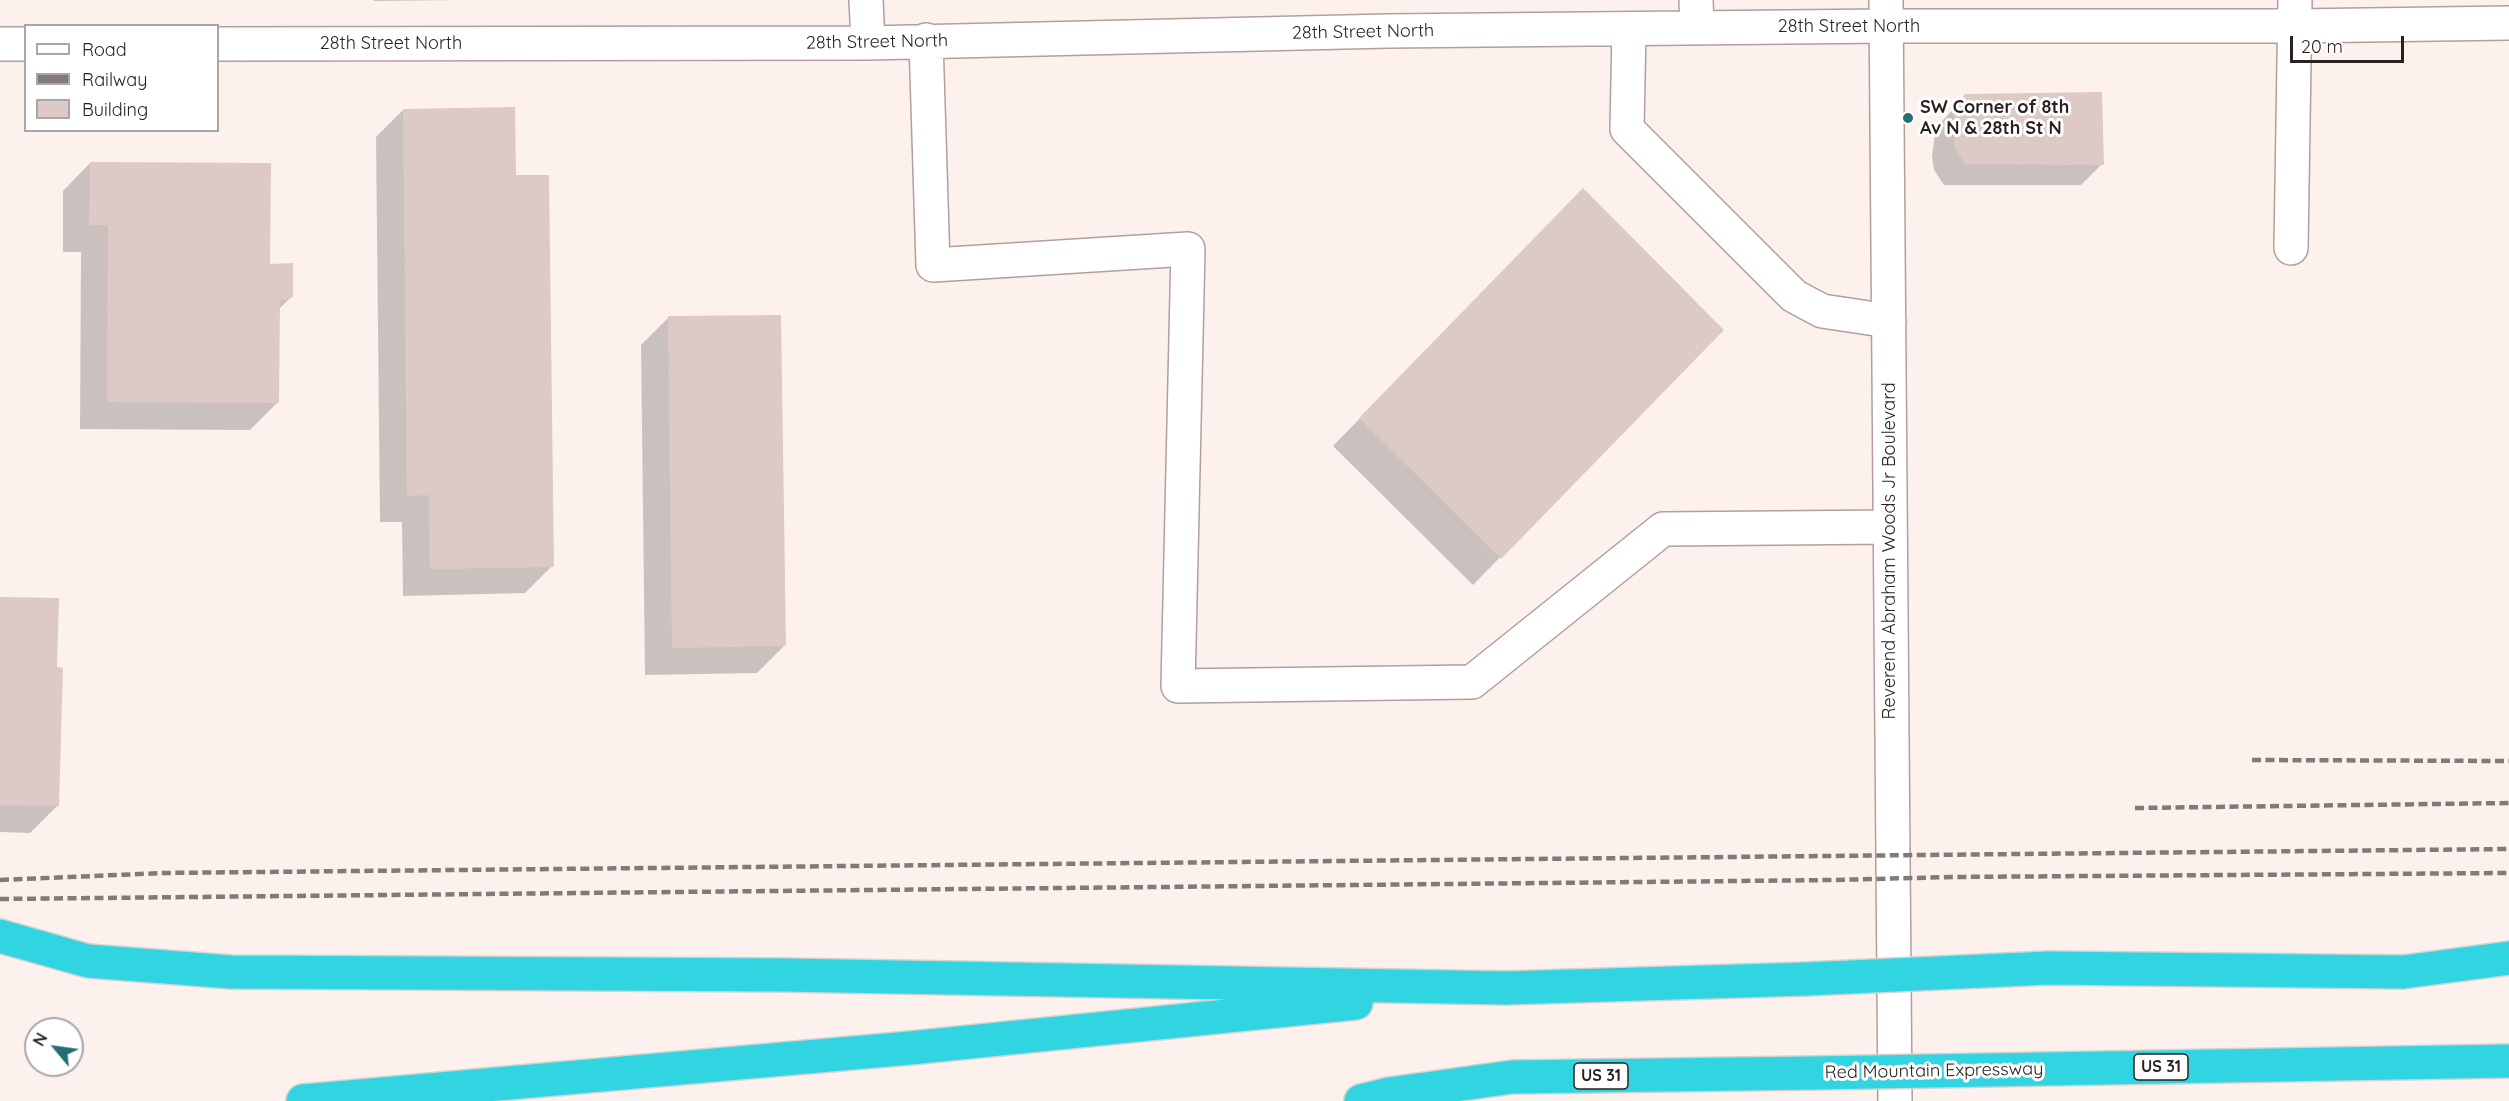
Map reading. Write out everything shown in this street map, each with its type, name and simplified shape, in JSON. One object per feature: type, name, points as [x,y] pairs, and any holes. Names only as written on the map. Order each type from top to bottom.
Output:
[{"type":"highway","points":[[0,936],[88,961],[231,972],[784,975],[1507,988],[1806,979],[2049,968],[2403,972],[2509,977]]},
{"type":"highway","points":[[2403,972],[2509,958]]},
{"type":"highway","points":[[303,1101],[910,1048],[1507,988]]},
{"type":"highway","name":"Red Mountain Expressway","points":[[1361,1101],[1389,1094],[1512,1077],[2509,1061]]},
{"type":"street","points":[[866,0],[868,44]]},
{"type":"street","name":"Reverend Abraham Woods Jr Boulevard","points":[[1886,13],[1895,1101]]},
{"type":"street","points":[[2292,248],[2295,13]]},
{"type":"street","name":"28th Street North","points":[[219,44],[868,44],[926,40],[1629,29],[1697,14],[2295,13],[2509,22]]},
{"type":"street","points":[[1629,29],[1627,129],[1794,297],[1822,311],[1889,321]]},
{"type":"street","points":[[926,40],[933,265],[1188,249],[1178,686],[1472,682],[1663,529],[1890,527]]},
{"type":"street","points":[[0,44],[24,44]]},
{"type":"building","points":[[2102,92],[2104,165],[1965,164],[1955,148],[1953,121],[1957,105],[1965,94]]},
{"type":"building","points":[[515,107],[516,175],[549,175],[554,567],[430,569],[429,495],[407,496],[403,109]]},
{"type":"building","points":[[90,162],[271,163],[270,264],[293,263],[293,297],[280,301],[279,403],[107,402],[108,225],[89,225]]},
{"type":"building","points":[[1583,188],[1724,330],[1501,559],[1359,418]]},
{"type":"building","points":[[781,315],[786,646],[672,648],[668,316]]},
{"type":"building","points":[[0,597],[59,598],[57,667],[63,668],[59,806],[0,805]]},
{"type":"railway","points":[[2252,760],[2509,761]]},
{"type":"railway","points":[[2135,808],[2509,803]]},
{"type":"railway","points":[[0,880],[163,873],[2509,849]]},
{"type":"railway","points":[[0,899],[2509,873]]},
{"type":"place","name":"SW Corner of 8th Av N & 28th St N","points":[[1908,118]]}]
